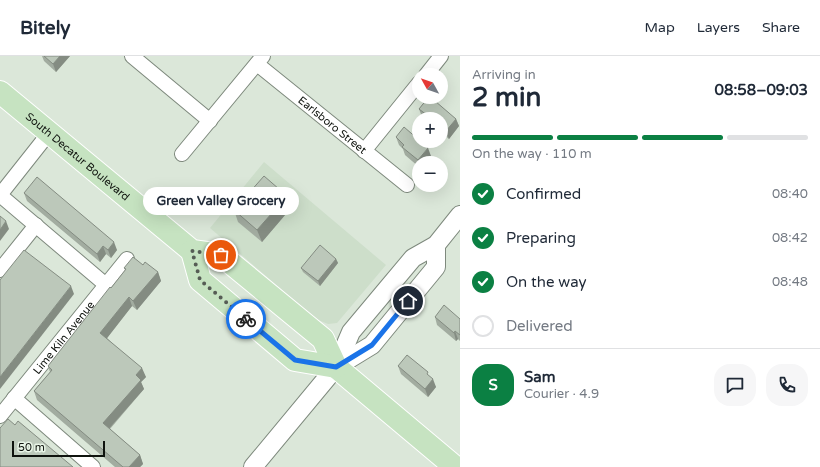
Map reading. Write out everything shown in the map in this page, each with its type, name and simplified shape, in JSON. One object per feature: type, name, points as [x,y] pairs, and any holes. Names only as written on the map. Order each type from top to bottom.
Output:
[{"type":"main road","name":"South Decatur Boulevard","points":[[0,92],[192,251]]},
{"type":"main road","points":[[336,367],[295,360],[200,280],[192,251],[221,255],[323,339],[336,367],[455,467]]},
{"type":"street","points":[[132,56],[210,121]]},
{"type":"street","points":[[432,68],[441,56]]},
{"type":"street","points":[[182,154],[260,60]]},
{"type":"street","name":"Earlsboro Street","points":[[260,60],[364,151],[407,186]]},
{"type":"street","points":[[364,151],[412,92]]},
{"type":"street","points":[[49,133],[0,195],[106,285]]},
{"type":"street","points":[[253,467],[336,367],[351,332],[413,258],[436,245],[460,215]]},
{"type":"street","points":[[0,270],[36,225]]},
{"type":"street","points":[[336,367],[372,345],[436,267],[436,245]]},
{"type":"street","name":"Lime Kiln Avenue","points":[[0,416],[127,259]]},
{"type":"street","points":[[14,398],[93,467]]},
{"type":"shaded area","points":[[264,162],[386,265],[337,323],[328,324],[316,319],[210,228]]},
{"type":"building","points":[[44,56],[60,56],[53,64]]},
{"type":"building","points":[[423,104],[438,104],[448,112],[423,112],[419,109]]},
{"type":"building","points":[[448,112],[456,119],[448,129]]},
{"type":"building","points":[[404,127],[412,134],[412,148],[428,148],[421,156],[413,156],[402,147],[404,145],[396,137]]},
{"type":"building","points":[[264,176],[287,196],[257,230],[234,210]]},
{"type":"building","points":[[37,177],[114,242],[108,250],[103,246],[97,254],[24,193]]},
{"type":"building","points":[[0,216],[6,221],[0,230]]},
{"type":"building","points":[[320,245],[336,259],[318,281],[301,268]]},
{"type":"building","points":[[24,250],[71,286],[0,377],[0,280]]},
{"type":"building","points":[[133,257],[143,265],[145,262],[158,272],[133,301],[129,297],[100,333],[142,368],[136,375],[141,380],[103,423],[140,455],[129,467],[123,467],[34,391],[52,370],[48,366],[126,269],[124,268]]},
{"type":"building","points":[[444,305],[460,319],[460,335],[455,331],[454,333],[435,317]]},
{"type":"building","points":[[407,355],[428,372],[427,374],[433,379],[425,389],[398,366]]},
{"type":"building","points":[[8,419],[15,425],[18,421],[73,467],[0,467],[0,428]]},
{"type":"way so far","points":[[221,255],[192,251],[200,280],[246,319]]},
{"type":"place","name":"Green Valley Grocery","points":[[221,255]]},
{"type":"route","points":[[246,319],[295,360],[336,367],[372,345],[408,301]]}]
